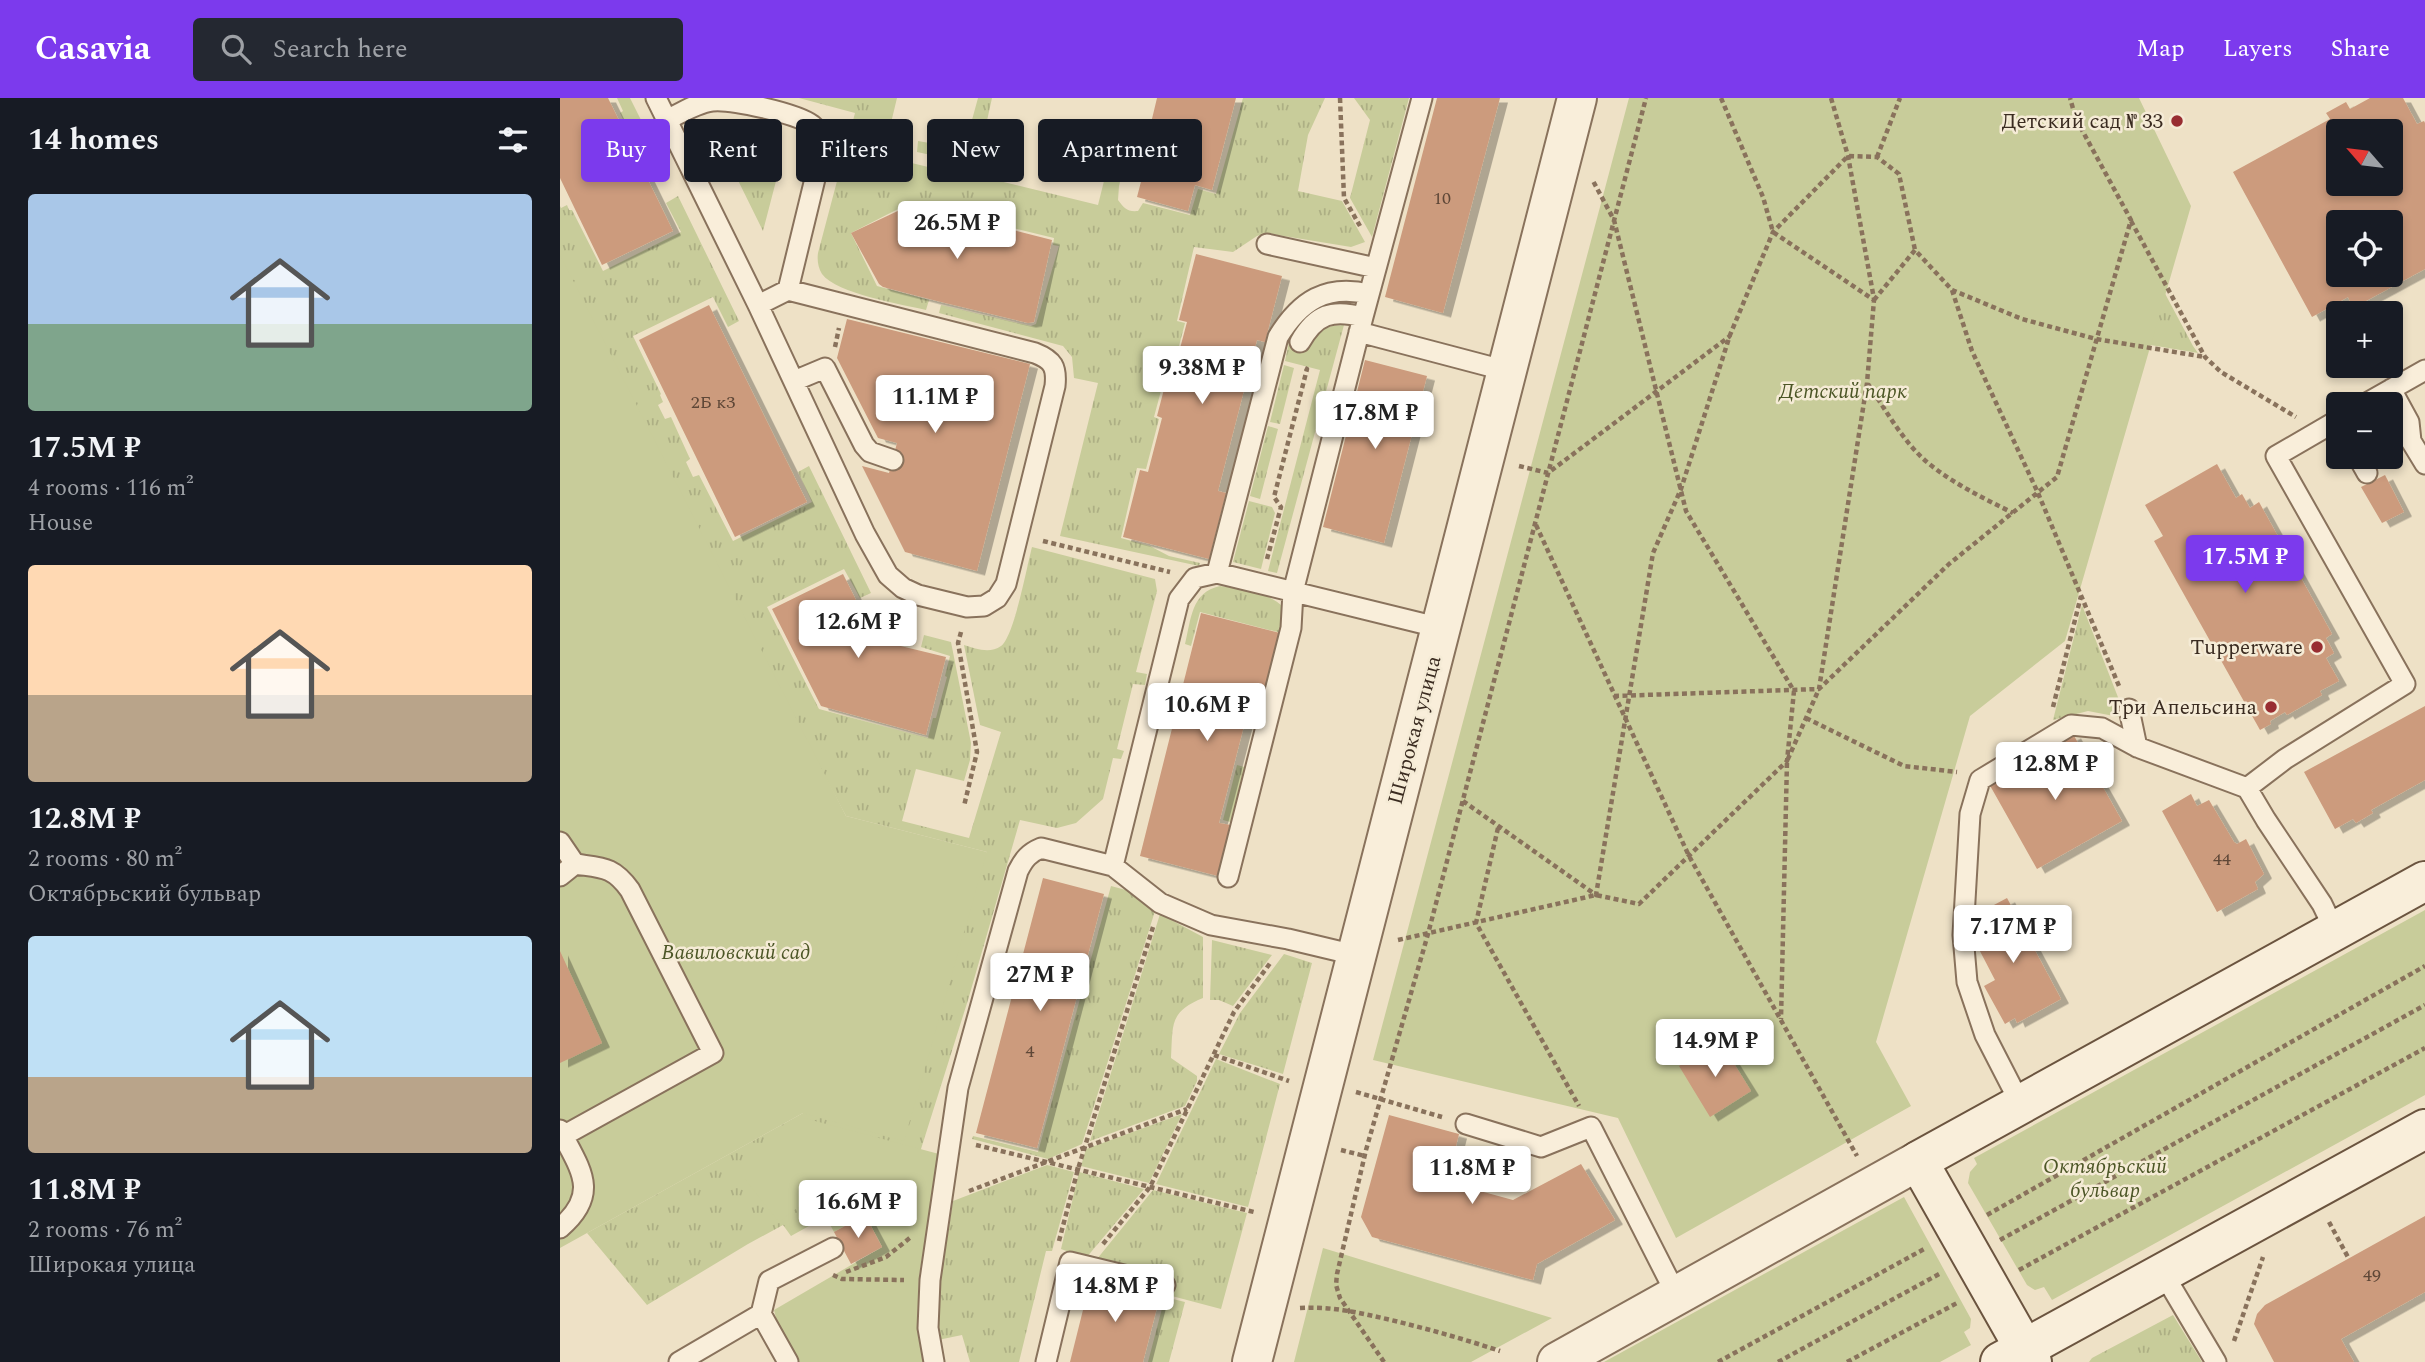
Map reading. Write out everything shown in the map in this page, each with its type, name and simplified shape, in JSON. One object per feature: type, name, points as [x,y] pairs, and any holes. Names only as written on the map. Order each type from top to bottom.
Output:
[{"type":"street","name":"Широкая улица","points":[[1252,1362],[1577,98]]},
{"type":"street","points":[[1557,1362],[2425,881]]},
{"type":"street","points":[[1918,1161],[2019,1358],[2162,1273],[2425,1129]]},
{"type":"lane","points":[[656,98],[666,119]]},
{"type":"lane","points":[[1228,877],[1291,628],[1293,592],[1377,262],[1422,98]]},
{"type":"lane","points":[[669,119],[708,101],[727,100],[796,118],[812,125],[821,138],[821,155],[788,290]]},
{"type":"lane","points":[[670,126],[758,305],[865,534],[888,575],[918,595],[967,607],[984,606],[997,598],[1006,584],[1055,386],[1056,370],[1049,358],[788,290],[758,305]]},
{"type":"lane","points":[[1267,244],[1377,262]]},
{"type":"lane","points":[[1217,573],[1278,337],[1290,317],[1315,298],[1353,290],[1369,294]]},
{"type":"lane","points":[[1300,342],[1309,327],[1318,319],[1340,313],[1361,324],[1507,371]]},
{"type":"lane","points":[[794,381],[825,368],[864,445],[870,452],[893,460]]},
{"type":"lane","points":[[2386,392],[2425,370]]},
{"type":"lane","points":[[2391,389],[2409,422],[2411,441],[2425,464]]},
{"type":"lane","points":[[2247,788],[2285,759],[2405,684],[2277,456],[2326,427]]},
{"type":"lane","points":[[1113,866],[1179,599],[1195,578],[1217,573],[1441,628]]},
{"type":"lane","points":[[2129,709],[2137,747]]},
{"type":"lane","points":[[2021,1105],[1985,1035],[1967,982],[1963,935],[1970,814],[1980,780],[2071,725],[2102,728],[2137,747],[2247,788],[2322,904],[2335,931]]},
{"type":"lane","points":[[560,842],[567,870],[608,868],[621,877],[713,1053],[562,1133],[582,1176],[585,1190],[573,1217],[560,1228]]},
{"type":"lane","points":[[934,1362],[928,1328],[930,1280],[958,1088],[1018,871],[1031,852],[1041,848],[1113,866],[1160,903],[1211,925],[1355,955]]},
{"type":"lane","points":[[1466,1124],[1541,1147],[1591,1127],[1677,1296]]},
{"type":"lane","points":[[788,1362],[761,1314],[769,1281],[833,1248]]},
{"type":"lane","points":[[1045,1362],[1078,1264],[1165,1285]]},
{"type":"lane","points":[[2162,1273],[2224,1355]]},
{"type":"lane","points":[[678,1362],[761,1314]]},
{"type":"path","points":[[1340,98],[1344,198],[1377,262]]},
{"type":"path","points":[[1384,1362],[1340,1298],[1336,1285],[1337,1274],[1365,1156],[1428,933],[1646,98]]},
{"type":"path","points":[[1721,98],[1763,197],[1773,232],[1874,300]]},
{"type":"path","points":[[1463,801],[1596,895],[1639,904],[1787,761],[1819,689],[1867,383],[1874,300],[1848,156],[1831,98]]},
{"type":"path","points":[[1877,157],[1900,98]]},
{"type":"path","points":[[2070,98],[2076,119],[2205,357],[2221,372],[2319,431]]},
{"type":"path","points":[[1596,895],[1653,553],[1681,489],[1730,335],[1773,232],[1848,156],[1877,157],[1899,174],[1915,250],[1952,290],[1972,351],[2038,493],[2129,709]]},
{"type":"path","points":[[1591,177],[1614,220],[1686,511],[1794,691],[1787,761],[1781,1018]]},
{"type":"path","points":[[1614,696],[1819,689],[1949,564],[2057,477],[2131,220]]},
{"type":"path","points":[[1874,300],[1915,250]]},
{"type":"path","points":[[1952,290],[2022,319],[2096,339],[2205,357]]},
{"type":"path","points":[[1548,473],[1730,335]]},
{"type":"path","points":[[1261,584],[1281,507],[1274,497],[1307,369],[1272,360]]},
{"type":"path","points":[[1867,383],[1899,431],[1926,461],[1963,489],[2013,513]]},
{"type":"path","points":[[1516,465],[1548,473]]},
{"type":"path","points":[[1535,523],[1689,856],[1859,1160]]},
{"type":"path","points":[[1018,535],[1195,578]]},
{"type":"path","points":[[2045,741],[2081,596]]},
{"type":"path","points":[[964,806],[977,752],[958,643],[967,607]]},
{"type":"path","points":[[1806,718],[1904,766],[1969,773],[1980,780]]},
{"type":"path","points":[[1498,828],[1476,923],[1591,1127]]},
{"type":"path","points":[[1393,941],[1596,895]]},
{"type":"path","points":[[1160,903],[1078,1169],[1057,1249],[1078,1264],[1150,1186],[1234,1012],[1288,939]]},
{"type":"path","points":[[1980,1219],[2425,965]]},
{"type":"path","points":[[1994,1243],[2425,1005]]},
{"type":"path","points":[[2012,1274],[2425,1048]]},
{"type":"path","points":[[1214,1055],[1289,1081]]},
{"type":"path","points":[[1355,1092],[1466,1124]]},
{"type":"path","points":[[930,1280],[842,1279],[828,1273],[847,1272],[886,1257],[911,1237],[940,1205],[1085,1146],[1188,1109]]},
{"type":"path","points":[[951,1139],[1254,1212]]},
{"type":"path","points":[[1340,1150],[1365,1156]]},
{"type":"path","points":[[2328,1222],[2348,1259]]},
{"type":"path","points":[[1718,1362],[1937,1242]]},
{"type":"path","points":[[2224,1355],[2263,1257]]},
{"type":"path","points":[[1778,1362],[1952,1268]]},
{"type":"path","points":[[1847,1362],[1968,1297]]},
{"type":"path","points":[[1299,1308],[1324,1306],[1349,1310],[1447,1334],[1500,1351]]},
{"type":"green space","points":[[617,98],[630,98],[640,119],[623,119],[620,113],[623,111]]},
{"type":"green space","points":[[799,98],[897,98],[892,119],[853,119],[855,113]]},
{"type":"green space","points":[[978,98],[992,98],[987,119],[972,119]]},
{"type":"green space","points":[[1243,98],[1325,98],[1308,135],[1298,191],[1342,201],[1365,242],[1351,247],[1266,233],[1233,252],[1194,247],[1177,321],[1185,323],[1172,373],[1166,372],[1154,417],[1159,419],[1146,469],[1137,468],[1121,538],[1150,546],[1169,556],[1200,563],[1199,566],[1060,536],[1098,383],[1074,378],[1072,357],[1063,346],[939,313],[941,305],[1031,326],[1036,324],[1059,246],[1053,245],[1054,238],[930,208],[926,210],[921,201],[904,209],[902,207],[851,233],[877,286],[929,300],[926,310],[855,293],[841,287],[822,274],[818,253],[837,182],[913,182],[913,163],[927,167],[927,182],[1004,182],[1098,205],[1104,182],[1120,182],[1118,200],[1128,210],[1138,211],[1143,203],[1190,215],[1198,189],[1216,194]]},
{"type":"green space","points":[[1354,98],[1409,98],[1372,237],[1350,198],[1370,120]]},
{"type":"green space","name":"Детский парк","points":[[1629,98],[2139,98],[2191,206],[2065,641],[1970,716],[1876,1042],[1911,1106],[1676,1238],[1618,1118],[1373,1060]]},
{"type":"green space","points":[[918,141],[927,143],[927,154],[917,152]]},
{"type":"green space","points":[[739,182],[776,182],[763,231]]},
{"type":"green space","points":[[678,196],[739,321],[728,327],[713,297],[633,336],[661,394],[663,402],[658,405],[665,419],[671,417],[690,459],[686,462],[693,477],[699,475],[733,541],[812,502],[798,472],[809,466],[871,593],[860,598],[844,569],[767,607],[819,709],[928,738],[947,677],[945,676],[950,656],[921,647],[924,635],[951,642],[971,743],[970,760],[964,781],[916,769],[902,821],[969,838],[1001,732],[980,725],[964,645],[992,650],[1006,640],[1015,616],[1032,547],[1155,579],[1157,591],[1136,672],[1147,674],[1145,685],[1133,684],[1117,749],[1124,751],[1121,759],[1113,758],[1103,799],[1076,823],[1057,828],[1020,820],[921,1149],[861,1197],[791,1236],[783,1225],[647,1305],[587,1233],[803,1113],[987,852],[846,816],[560,278],[560,206],[561,208],[567,205],[569,210],[572,210],[603,271],[681,232],[666,203]]},
{"type":"green space","points":[[2137,241],[2193,346],[2198,353],[2115,339]]},
{"type":"green space","name":"Вавиловский сад","points":[[560,255],[846,816],[987,852],[904,1141],[803,1113],[560,1248]]},
{"type":"green space","points":[[1344,325],[1277,573],[1268,571],[1320,370],[1285,361],[1289,342],[1309,347],[1318,332],[1332,326]]},
{"type":"green space","points":[[1284,365],[1294,368],[1280,424],[1270,422]]},
{"type":"green space","points":[[1268,426],[1278,429],[1260,499],[1250,496]]},
{"type":"green space","points":[[1249,501],[1272,507],[1275,513],[1261,569],[1233,562]]},
{"type":"green space","points":[[1220,586],[1253,592],[1277,602],[1283,607],[1285,634],[1200,612],[1191,646],[1185,644],[1198,601],[1210,589]]},
{"type":"green space","points":[[2082,605],[2124,718],[2088,711],[2053,720]]},
{"type":"green space","points":[[1237,765],[1248,768],[1234,823],[1223,820]]},
{"type":"green space","points":[[1111,886],[1137,893],[1155,911],[1082,1144],[1048,1159],[972,1139],[973,1136],[1038,1152]]},
{"type":"green space","name":"Октябрьский бульвар","points":[[2425,910],[2425,1095],[2052,1300],[2044,1287],[2035,1290],[2027,1285],[1968,1183],[1970,1172],[1977,1164],[1974,1158]]},
{"type":"green space","points":[[1160,914],[1203,937],[1203,998],[1178,1014],[1173,1028],[1171,1058],[1197,1076],[1197,1081],[1185,1106],[1090,1141]]},
{"type":"green space","points":[[1212,940],[1272,955],[1233,1006],[1219,1000],[1210,1000]]},
{"type":"green space","points":[[1284,954],[1312,963],[1283,1074],[1219,1054],[1240,1013]]},
{"type":"green space","points":[[1216,1059],[1280,1084],[1248,1207],[1156,1184]]},
{"type":"green space","points":[[1182,1114],[1149,1183],[1081,1166],[1086,1149]]},
{"type":"green space","points":[[804,1118],[939,1154],[919,1277],[917,1329],[923,1362],[797,1362],[779,1329],[774,1310],[882,1247],[865,1215],[834,1232],[814,1195],[779,1222],[744,1178]]},
{"type":"green space","points":[[1047,1165],[1074,1172],[1052,1251],[1046,1251],[1019,1362],[970,1362],[962,1335],[938,1340],[937,1303],[953,1201]]},
{"type":"green space","points":[[1079,1172],[1144,1189],[1086,1258],[1061,1249]]},
{"type":"green space","points":[[1153,1190],[1247,1213],[1221,1309],[1168,1295],[1172,1276],[1097,1259]]},
{"type":"green space","points":[[1904,1197],[1971,1319],[1970,1328],[1964,1332],[1971,1345],[1940,1362],[1604,1362]]},
{"type":"green space","points":[[1323,1248],[1552,1318],[1471,1362],[1294,1362]]},
{"type":"green space","points":[[1165,1297],[1185,1302],[1169,1362],[1148,1362]]},
{"type":"green space","points":[[2173,1315],[2202,1362],[2089,1362],[2092,1358]]},
{"type":"building","points":[[560,98],[608,98],[618,119],[581,119],[581,182],[649,182],[673,231],[602,265],[560,178]]},
{"type":"building","points":[[1157,98],[1236,98],[1212,190],[1195,185],[1188,211],[1137,197],[1141,182],[1202,182],[1202,119],[1152,119]]},
{"type":"building","points":[[1437,98],[1500,98],[1443,313],[1385,297]]},
{"type":"building","points":[[2370,98],[2403,98],[2417,124],[2424,121],[2425,123],[2425,269],[2403,281],[2403,210],[2326,210],[2326,287],[2392,287],[2366,301],[2350,301],[2348,297],[2341,301],[2326,301],[2326,309],[2312,317],[2233,172],[2326,121],[2326,196],[2403,196],[2403,119],[2330,119],[2326,113],[2346,102],[2350,109]]},
{"type":"building","points":[[921,202],[925,211],[930,209],[1052,240],[1034,322],[1028,323],[937,301],[879,284],[851,233]]},
{"type":"building","points":[[1196,254],[1282,276],[1265,342],[1257,340],[1218,491],[1226,493],[1209,559],[1123,537],[1140,470],[1148,472],[1162,418],[1157,416],[1168,374],[1173,375],[1187,322],[1179,320]]},
{"type":"building","points":[[709,305],[807,502],[735,537],[639,340]]},
{"type":"building","points":[[847,319],[1030,364],[977,571],[905,552],[862,466],[889,473],[897,443],[878,438],[837,358]]},
{"type":"building","points":[[1365,360],[1427,376],[1384,543],[1323,527]]},
{"type":"building","points":[[2217,464],[2236,498],[2242,494],[2250,508],[2259,502],[2332,634],[2326,638],[2334,653],[2326,658],[2339,681],[2320,691],[2322,695],[2287,715],[2285,712],[2260,730],[2154,541],[2163,536],[2145,505]]},
{"type":"building","points":[[2385,475],[2404,512],[2382,523],[2361,487]]},
{"type":"building","points":[[843,574],[876,640],[946,657],[926,735],[821,706],[772,609]]},
{"type":"building","points":[[1201,613],[1280,633],[1266,686],[1255,683],[1219,823],[1231,825],[1218,876],[1140,856]]},
{"type":"building","points":[[2425,706],[2425,780],[2371,810],[2373,813],[2356,823],[2353,819],[2335,829],[2304,772]]},
{"type":"building","points":[[2073,734],[2122,821],[2037,869],[1988,782]]},
{"type":"building","points":[[2191,794],[2197,806],[2209,800],[2234,842],[2237,844],[2246,839],[2264,874],[2255,882],[2258,889],[2217,912],[2162,811]]},
{"type":"building","points":[[1043,878],[1104,894],[1037,1148],[976,1133]]},
{"type":"building","points":[[2007,898],[2061,999],[2017,1023],[2015,1018],[2005,1024],[1984,986],[1995,980],[1970,932],[1983,925],[1977,914]]},
{"type":"building","points":[[560,951],[602,1043],[560,1063]]},
{"type":"building","points":[[1720,1041],[1751,1091],[1710,1117],[1679,1066]]},
{"type":"building","points":[[1389,1115],[1459,1134],[1447,1182],[1513,1200],[1581,1164],[1615,1220],[1537,1264],[1533,1280],[1372,1237],[1361,1217]]},
{"type":"building","points":[[865,1215],[882,1247],[851,1264],[834,1232]]},
{"type":"building","points":[[2425,1216],[2425,1292],[2341,1339],[2354,1362],[2274,1362],[2254,1324],[2257,1314],[2265,1305]]},
{"type":"building","points":[[1091,1278],[1160,1296],[1143,1362],[1070,1362]]},
{"type":"place","name":"Детский сад № 33","points":[[2177,121]]},
{"type":"place","name":"Tupperware","points":[[2317,647]]},
{"type":"place","name":"Три Апельсина","points":[[2271,707]]}]
